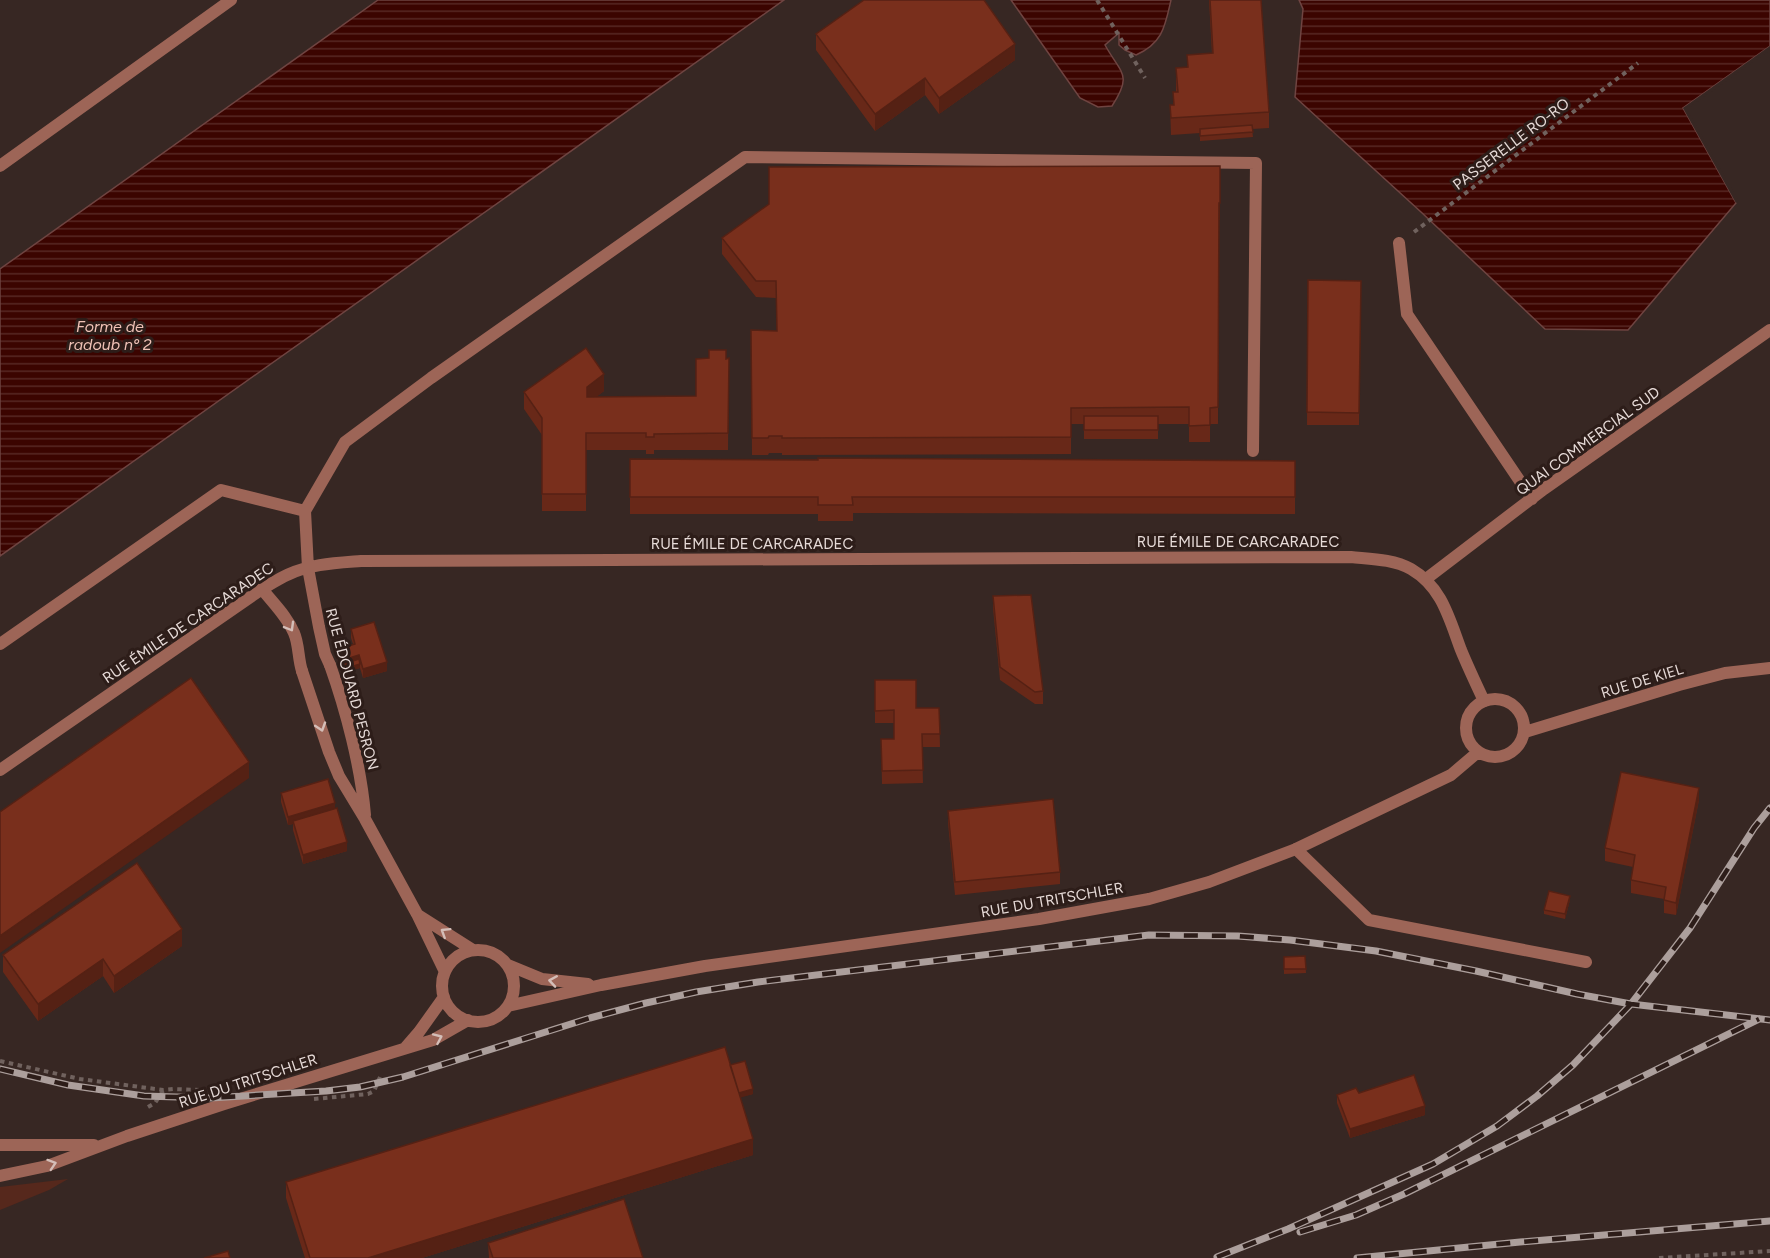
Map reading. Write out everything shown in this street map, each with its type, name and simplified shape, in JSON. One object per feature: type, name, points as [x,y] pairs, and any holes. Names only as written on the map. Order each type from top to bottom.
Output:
[{"type":"street","points":[[0,165],[231,0]]},
{"type":"street","points":[[0,644],[222,489],[305,512],[345,442],[431,378],[745,157],[1256,163],[1253,451]]},
{"type":"street","points":[[1399,243],[1407,314],[1532,499]]},
{"type":"street","name":"QUAI COMMERCIAL SUD","points":[[1426,579],[1532,499],[1770,330]]},
{"type":"street","name":"RUE ÉDOUARD PESRON","points":[[305,512],[308,568],[319,627],[355,752],[363,790],[365,819]]},
{"type":"street","name":"RUE ÉMILE DE CARCARADEC","points":[[0,770],[262,590],[288,575],[308,568],[361,561],[1352,557],[1394,563],[1409,568],[1426,579],[1444,604],[1461,651],[1484,701]]},
{"type":"street","name":"RUE ÉDOUARD PESRON","points":[[262,590],[286,619],[295,634],[299,661],[335,768],[417,914],[445,972]]},
{"type":"street","name":"RUE DE KIEL","points":[[1525,732],[1679,685],[1725,673],[1770,668]]},
{"type":"street","points":[[1504,700],[1513,704],[1520,712],[1525,732],[1516,750],[1497,758],[1487,757],[1471,745],[1466,725],[1475,707],[1484,701],[1504,700]]},
{"type":"street","name":"RUE DU TRITSCHLER","points":[[508,1006],[601,985],[705,966],[1004,924],[1122,904],[1209,882],[1296,849],[1450,775],[1478,752]]},
{"type":"street","points":[[1296,849],[1369,920],[1586,962]]},
{"type":"street","name":"RUE ÉDOUARD PESRON","points":[[417,914],[473,950]]},
{"type":"street","points":[[483,950],[493,953],[508,965],[514,982],[512,999],[508,1006],[494,1018],[486,1021],[468,1020],[453,1011],[444,997],[442,988],[445,972],[461,953],[483,950]]},
{"type":"street","name":"RUE DU TRITSCHLER","points":[[508,965],[542,979],[601,985]]},
{"type":"street","points":[[405,1048],[444,997]]},
{"type":"street","name":"RUE DU TRITSCHLER","points":[[0,1176],[47,1166],[101,1145],[246,1097],[434,1040],[468,1020]]},
{"type":"street","name":"RUE DU TRITSCHLER","points":[[0,1145],[101,1145]]},
{"type":"path","points":[[1097,0],[1145,78]]},
{"type":"path","name":"PASSERELLE RO-RO","points":[[1399,243],[1638,63]]},
{"type":"path","points":[[0,1061],[80,1079],[163,1090]]},
{"type":"path","points":[[1659,1258],[1770,1251]]},
{"type":"shaded area","points":[[68,1179],[49,1190],[0,1210],[0,1187]]},
{"type":"water","name":"Forme de radoub nº 2","points":[[378,0],[784,0],[0,556],[0,269]]},
{"type":"water","points":[[1011,0],[1171,0],[1161,33],[1145,50],[1136,55],[1125,50],[1119,45],[1119,33],[1105,45],[1120,69],[1123,80],[1122,87],[1112,106],[1098,107],[1080,98]]},
{"type":"water","points":[[1299,0],[1770,0],[1770,46],[1683,108],[1736,203],[1628,330],[1545,329],[1295,97],[1303,9]]},
{"type":"pier","points":[[1770,46],[1770,50],[1687,109],[1739,201],[1736,203],[1683,108]]},
{"type":"building","points":[[864,0],[984,0],[1015,44],[939,98],[925,78],[875,114],[816,34]]},
{"type":"building","points":[[1210,0],[1261,0],[1269,112],[1171,118],[1170,105],[1174,105],[1173,92],[1178,92],[1176,68],[1188,67],[1187,55],[1213,53]]},
{"type":"building","points":[[1252,125],[1253,132],[1200,136],[1200,129]]},
{"type":"building","points":[[1220,166],[1218,407],[1210,408],[1210,425],[1189,426],[1189,407],[1071,408],[1071,437],[782,438],[782,436],[769,436],[768,438],[752,438],[751,330],[777,331],[776,281],[756,281],[722,238],[769,204],[769,167]]},
{"type":"building","points":[[1308,280],[1361,281],[1359,413],[1307,412]]},
{"type":"building","points":[[586,348],[604,374],[587,387],[587,397],[696,396],[696,359],[709,358],[709,350],[726,350],[726,359],[729,358],[728,433],[654,434],[654,437],[646,437],[646,433],[586,433],[586,494],[542,494],[542,418],[524,392]]},
{"type":"building","points":[[1084,416],[1158,416],[1158,430],[1084,430]]},
{"type":"building","points":[[818,458],[1295,461],[1295,497],[852,497],[853,505],[818,505],[818,497],[630,497],[630,459],[818,460]]},
{"type":"building","points":[[1031,595],[1043,691],[1035,692],[1000,667],[993,596]]},
{"type":"building","points":[[374,622],[387,662],[363,669],[359,655],[346,659],[342,648],[355,644],[351,629]]},
{"type":"building","points":[[359,659],[360,664],[347,668],[346,663]]},
{"type":"building","points":[[191,678],[249,762],[0,936],[0,812]]},
{"type":"building","points":[[875,680],[916,680],[916,708],[939,708],[940,734],[922,734],[923,770],[882,771],[881,739],[894,739],[894,710],[875,711]]},
{"type":"building","points":[[1621,772],[1699,788],[1676,903],[1664,900],[1666,887],[1631,880],[1635,855],[1605,848]]},
{"type":"building","points":[[328,779],[335,803],[288,817],[281,793]]},
{"type":"building","points":[[1053,799],[1060,872],[955,882],[948,811]]},
{"type":"building","points":[[337,808],[347,842],[303,855],[293,821]]},
{"type":"building","points":[[137,863],[182,929],[114,976],[103,959],[38,1004],[3,955]]},
{"type":"building","points":[[1549,891],[1570,896],[1565,914],[1544,910]]},
{"type":"building","points":[[1305,956],[1306,969],[1284,969],[1284,957]]},
{"type":"building","points":[[725,1047],[753,1139],[368,1258],[310,1258],[286,1182]]},
{"type":"building","points":[[745,1061],[753,1089],[739,1093],[730,1065]]},
{"type":"building","points":[[1414,1075],[1425,1106],[1350,1129],[1337,1095],[1356,1088],[1359,1093]]},
{"type":"building","points":[[624,1199],[643,1258],[493,1258],[488,1243]]},
{"type":"building","points":[[228,1251],[230,1258],[204,1258]]},
{"type":"railway","points":[[1217,1257],[1288,1229],[1433,1164],[1497,1126],[1537,1096],[1573,1065],[1631,1004],[1690,928],[1754,828],[1770,808]]},
{"type":"railway","points":[[0,1069],[68,1085],[144,1096],[210,1098],[326,1091],[360,1087],[403,1077],[590,1018],[696,992],[758,982],[1149,935],[1238,936],[1376,951],[1631,1004],[1770,1020]]},
{"type":"railway","points":[[1300,1232],[1356,1215],[1404,1194],[1759,1019]]},
{"type":"railway","points":[[1357,1258],[1770,1221]]}]
